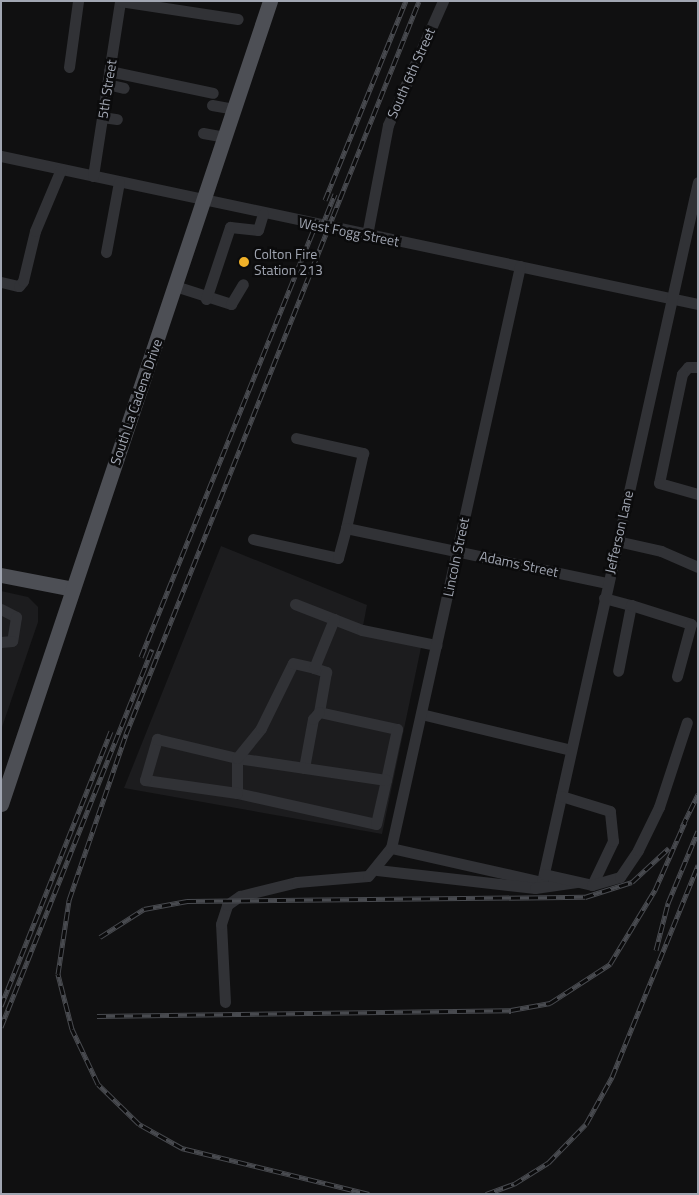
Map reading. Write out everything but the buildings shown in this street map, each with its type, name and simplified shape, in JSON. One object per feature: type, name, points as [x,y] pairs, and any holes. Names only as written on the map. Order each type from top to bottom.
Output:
[{"type":"main road","name":"South La Cadena Drive","points":[[1,804],[270,1]]},
{"type":"main road","points":[[1,575],[73,589]]},
{"type":"street","points":[[69,67],[78,1]]},
{"type":"street","points":[[120,1],[238,19]]},
{"type":"street","name":"5th Street","points":[[93,176],[120,1]]},
{"type":"street","name":"South 6th Street","points":[[367,235],[388,125],[443,1]]},
{"type":"street","points":[[109,71],[212,99],[234,109]]},
{"type":"street","points":[[107,84],[124,88]]},
{"type":"street","points":[[102,117],[117,119]]},
{"type":"street","points":[[203,133],[224,137]]},
{"type":"street","name":"West Fogg Street","points":[[1,156],[263,214],[698,304]]},
{"type":"street","points":[[1,282],[19,286],[23,281],[35,231],[62,169]]},
{"type":"street","points":[[152,188],[154,176]]},
{"type":"street","points":[[106,252],[119,182]]},
{"type":"street","name":"Jefferson Lane","points":[[543,878],[607,583],[698,182]]},
{"type":"street","points":[[206,299],[230,227],[258,230],[263,214]]},
{"type":"street","name":"Lincoln Street","points":[[377,870],[391,848],[520,266]]},
{"type":"street","points":[[175,286],[206,299],[231,304],[243,284]]},
{"type":"street","points":[[698,367],[688,367],[682,374],[660,483],[698,494]]},
{"type":"street","points":[[253,539],[338,558],[363,453],[296,438]]},
{"type":"street","name":"Adams Street","points":[[346,528],[607,583]]},
{"type":"street","points":[[617,541],[661,551],[698,567]]},
{"type":"street","points":[[604,598],[691,624],[677,676]]},
{"type":"street","points":[[295,604],[362,630],[436,645]]},
{"type":"street","points":[[618,671],[631,605]]},
{"type":"street","points":[[1,609],[16,617],[12,641],[1,642]]},
{"type":"street","points":[[314,668],[334,619]]},
{"type":"street","points":[[237,793],[237,758],[261,728],[293,663],[326,672],[319,712],[313,719],[304,768]]},
{"type":"street","points":[[319,712],[397,729],[386,780],[376,824],[237,793],[145,780],[157,739],[237,758],[386,780]]},
{"type":"street","points":[[421,714],[571,750]]},
{"type":"street","points":[[391,848],[543,878],[592,885],[620,877],[638,850],[658,807],[688,722]]},
{"type":"street","points":[[561,796],[610,811],[613,842],[592,885]]},
{"type":"street","points":[[225,1002],[221,924],[226,905],[240,896],[297,882],[368,876],[377,870],[536,888],[577,882]]},
{"type":"shaded area","points":[[221,546],[367,605],[363,626],[423,638],[382,834],[124,788]]},
{"type":"shaded area","points":[[1,591],[28,597],[38,607],[38,622],[1,730]]},
{"type":"railway","points":[[325,200],[406,1]]},
{"type":"railway","points":[[369,1194],[182,1148],[139,1124],[98,1084],[72,1029],[58,974],[69,900],[126,734],[419,1]]},
{"type":"railway","points":[[320,231],[335,194]]},
{"type":"railway","points":[[141,657],[318,219]]},
{"type":"railway","points":[[1,1027],[152,649]]},
{"type":"railway","points":[[1,1006],[111,731]]},
{"type":"railway","points":[[682,827],[698,794]]},
{"type":"railway","points":[[97,1016],[511,1010],[550,1003],[610,964],[655,890],[685,822]]},
{"type":"railway","points":[[656,950],[668,903],[698,831]]},
{"type":"railway","points":[[100,937],[144,909],[187,901],[585,897],[632,882],[669,848]]},
{"type":"railway","points":[[486,1194],[514,1184],[548,1163],[586,1124],[612,1077],[698,865]]},
{"type":"place","name":"Colton Fire Station 213","points":[[244,262]]}]
